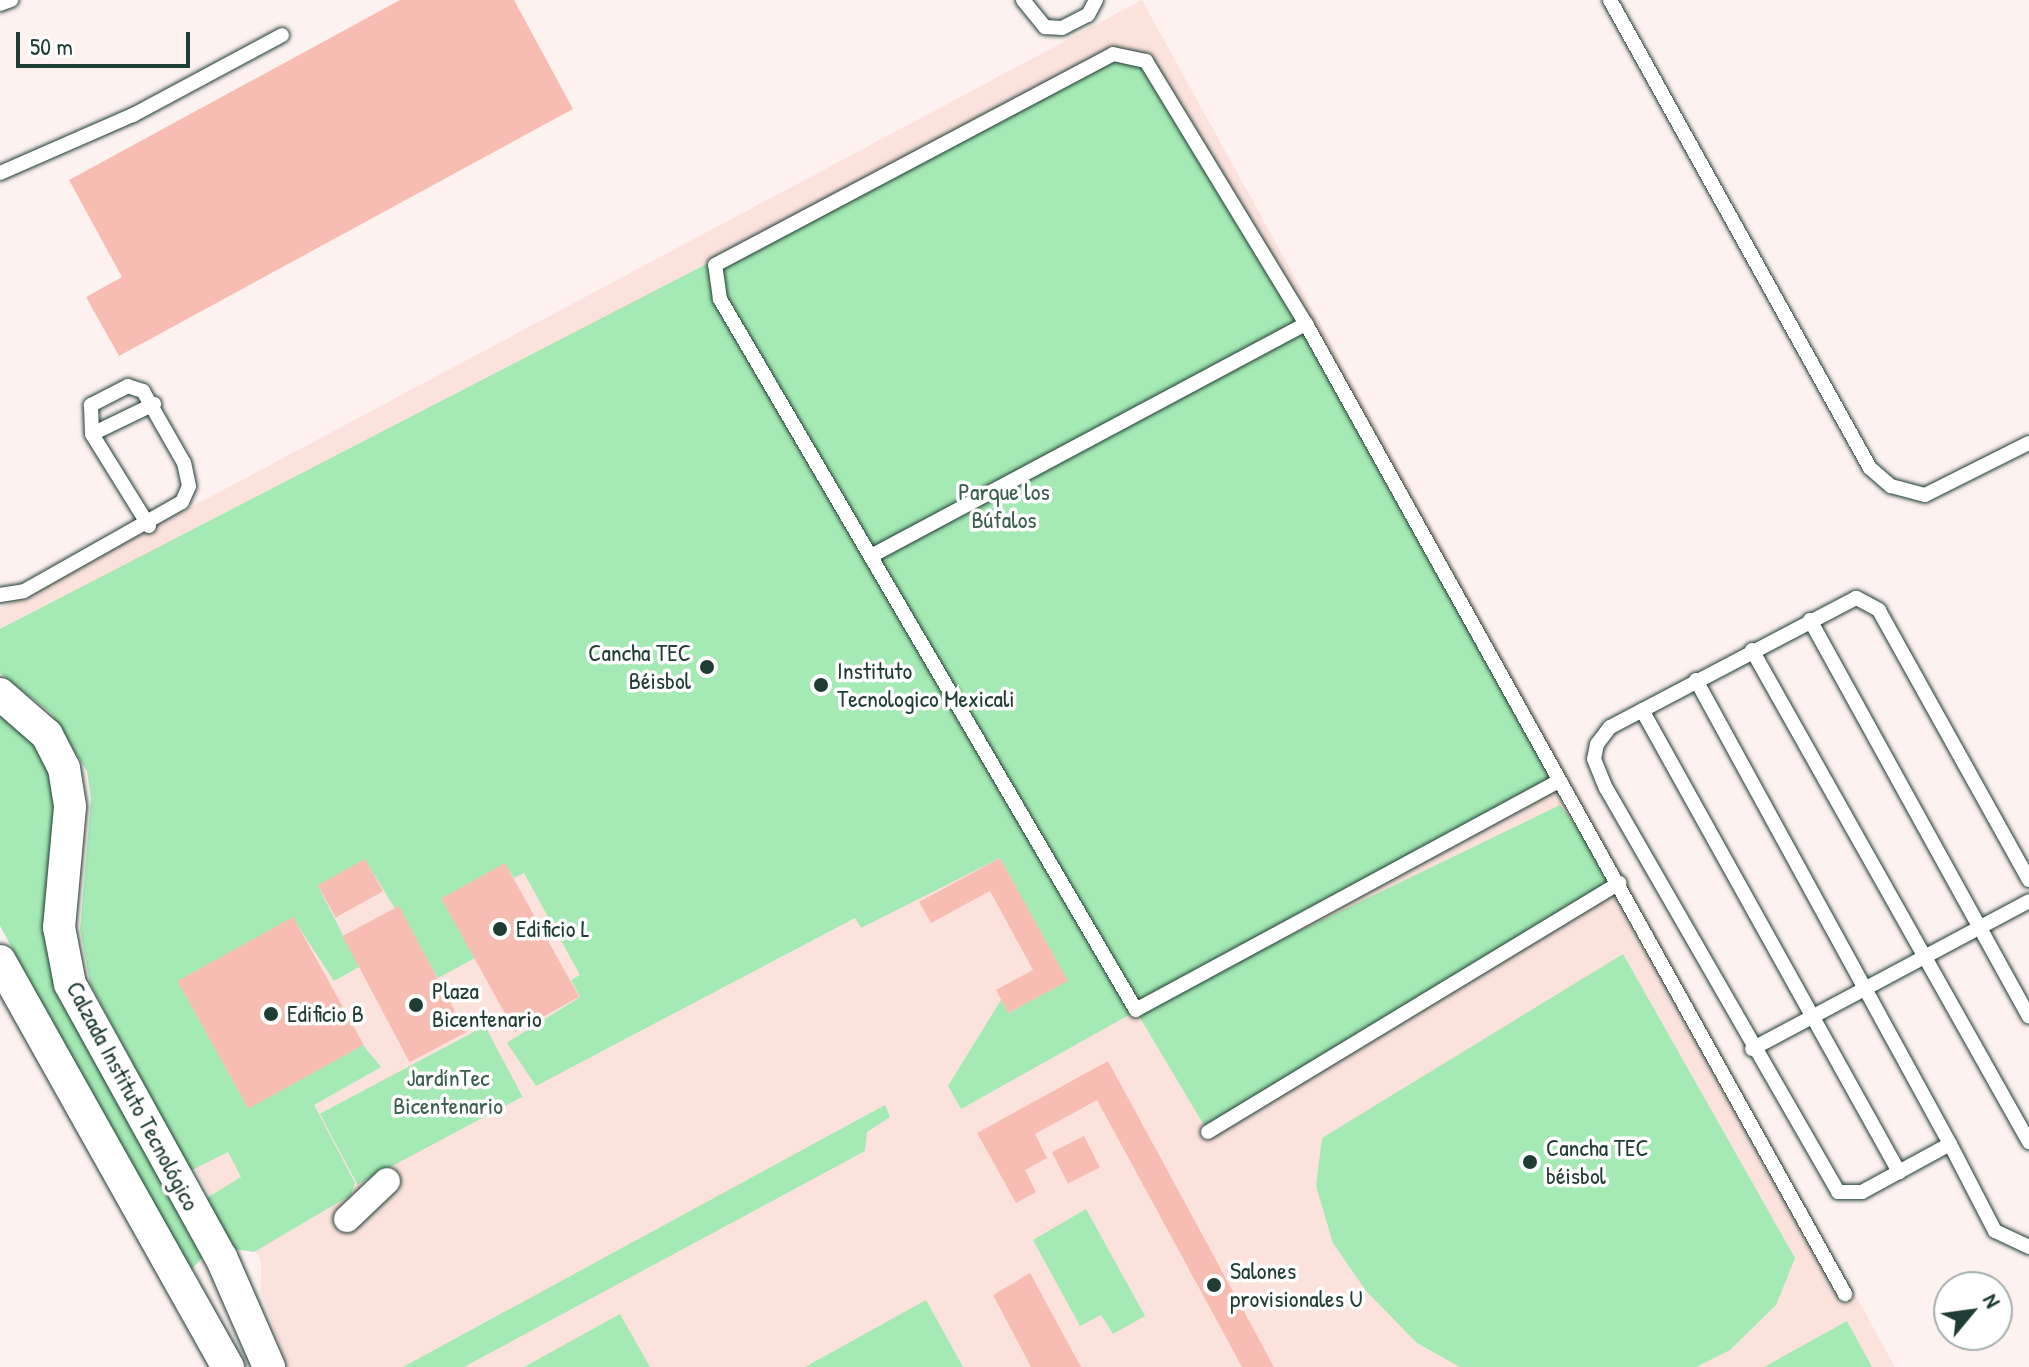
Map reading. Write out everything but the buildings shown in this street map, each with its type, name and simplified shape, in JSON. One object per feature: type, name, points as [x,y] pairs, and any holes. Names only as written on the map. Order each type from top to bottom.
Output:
[{"type":"street","name":"Calzada Instituto Tecnológico","points":[[0,694],[47,735],[64,768],[70,807],[59,927],[70,984],[221,1257],[269,1367]]},
{"type":"street","name":"Calzada Instituto Tecnológico","points":[[0,961],[228,1367]]},
{"type":"street","points":[[347,1219],[387,1181]]},
{"type":"street","points":[[179,1281],[208,1277],[221,1257]]},
{"type":"lane","points":[[0,4],[11,0]]},
{"type":"lane","points":[[1023,0],[1045,27],[1062,28],[1088,15],[1096,0]]},
{"type":"lane","points":[[1610,0],[1870,468],[1891,486],[1925,495],[2029,443]]},
{"type":"lane","points":[[0,173],[133,115],[282,35]]},
{"type":"lane","points":[[1559,781],[1136,1010],[873,555],[720,299],[714,273],[723,257],[1113,54],[1136,54],[1155,71],[1306,324],[1845,1294]]},
{"type":"lane","points":[[873,555],[1306,324]]},
{"type":"lane","points":[[0,595],[24,591],[149,526],[182,502],[189,486],[154,404],[136,386],[105,395],[88,411],[92,434],[149,526]]},
{"type":"lane","points":[[92,434],[154,404]]},
{"type":"lane","points":[[1950,1144],[1862,1192],[1838,1192],[1752,1049],[1594,759],[1610,727],[1856,598],[1879,610],[2029,880]]},
{"type":"lane","points":[[1810,620],[2029,1017]]},
{"type":"lane","points":[[1752,650],[2029,1142]]},
{"type":"lane","points":[[1696,680],[1995,1231],[2029,1247]]},
{"type":"lane","points":[[1642,710],[1899,1172]]},
{"type":"lane","points":[[1208,1132],[1619,883]]},
{"type":"lane","points":[[1752,1049],[1811,1014],[2029,901]]},
{"type":"shaded area","name":"Instituto Tecnologico Mexicali","points":[[1142,0],[1895,1367],[288,1367],[261,1292],[261,1261],[253,1247],[236,1243],[100,994],[109,779],[0,652],[0,609]]},
{"type":"green space","name":"Parque los Búfalos","points":[[1113,54],[1155,71],[1559,781],[1159,999],[1560,805],[1619,883],[1208,1132],[1136,1011],[961,1109],[948,1086],[1001,1000],[1009,1013],[1067,980],[1000,858],[861,928],[855,918],[536,1086],[507,1043],[580,997],[571,980],[580,975],[524,873],[514,878],[505,864],[475,958],[438,978],[365,860],[318,886],[359,967],[334,981],[293,918],[178,981],[248,1108],[363,1045],[381,1067],[314,1105],[355,1183],[351,1195],[254,1252],[234,1249],[205,1199],[241,1177],[228,1152],[190,1171],[90,983],[80,929],[91,799],[87,771],[51,713],[0,673],[0,629]]},
{"type":"green space","points":[[0,700],[47,753],[60,809],[46,905],[204,1256],[190,1271],[0,926]]},
{"type":"green space","name":"Cancha TEC béisbol","points":[[1623,954],[1795,1258],[1776,1305],[1730,1350],[1696,1367],[1460,1367],[1417,1343],[1366,1291],[1333,1243],[1316,1186],[1322,1138]]},
{"type":"green space","name":"JardínTec Bicentenario","points":[[485,1026],[523,1097],[357,1184],[320,1114]]},
{"type":"green space","points":[[885,1105],[890,1117],[867,1132],[865,1151],[464,1367],[403,1367]]},
{"type":"green space","points":[[1086,1209],[1145,1316],[1113,1334],[1101,1315],[1080,1326],[1033,1240]]},
{"type":"green space","points":[[926,1300],[963,1367],[805,1367]]},
{"type":"green space","points":[[620,1314],[650,1367],[524,1367]]},
{"type":"green space","points":[[1847,1321],[1872,1367],[1764,1367]]},
{"type":"place","name":"Cancha TEC Béisbol","points":[[707,667]]},
{"type":"place","name":"Instituto Tecnologico Mexicali","points":[[821,685]]},
{"type":"place","name":"Edificio L","points":[[500,929]]},
{"type":"place","name":"Plaza Bicentenario","points":[[416,1005]]},
{"type":"place","name":"Edificio B","points":[[271,1014]]},
{"type":"place","name":"Cancha TEC béisbol","points":[[1530,1162]]},
{"type":"place","name":"Salones provisionales U","points":[[1214,1285]]}]
